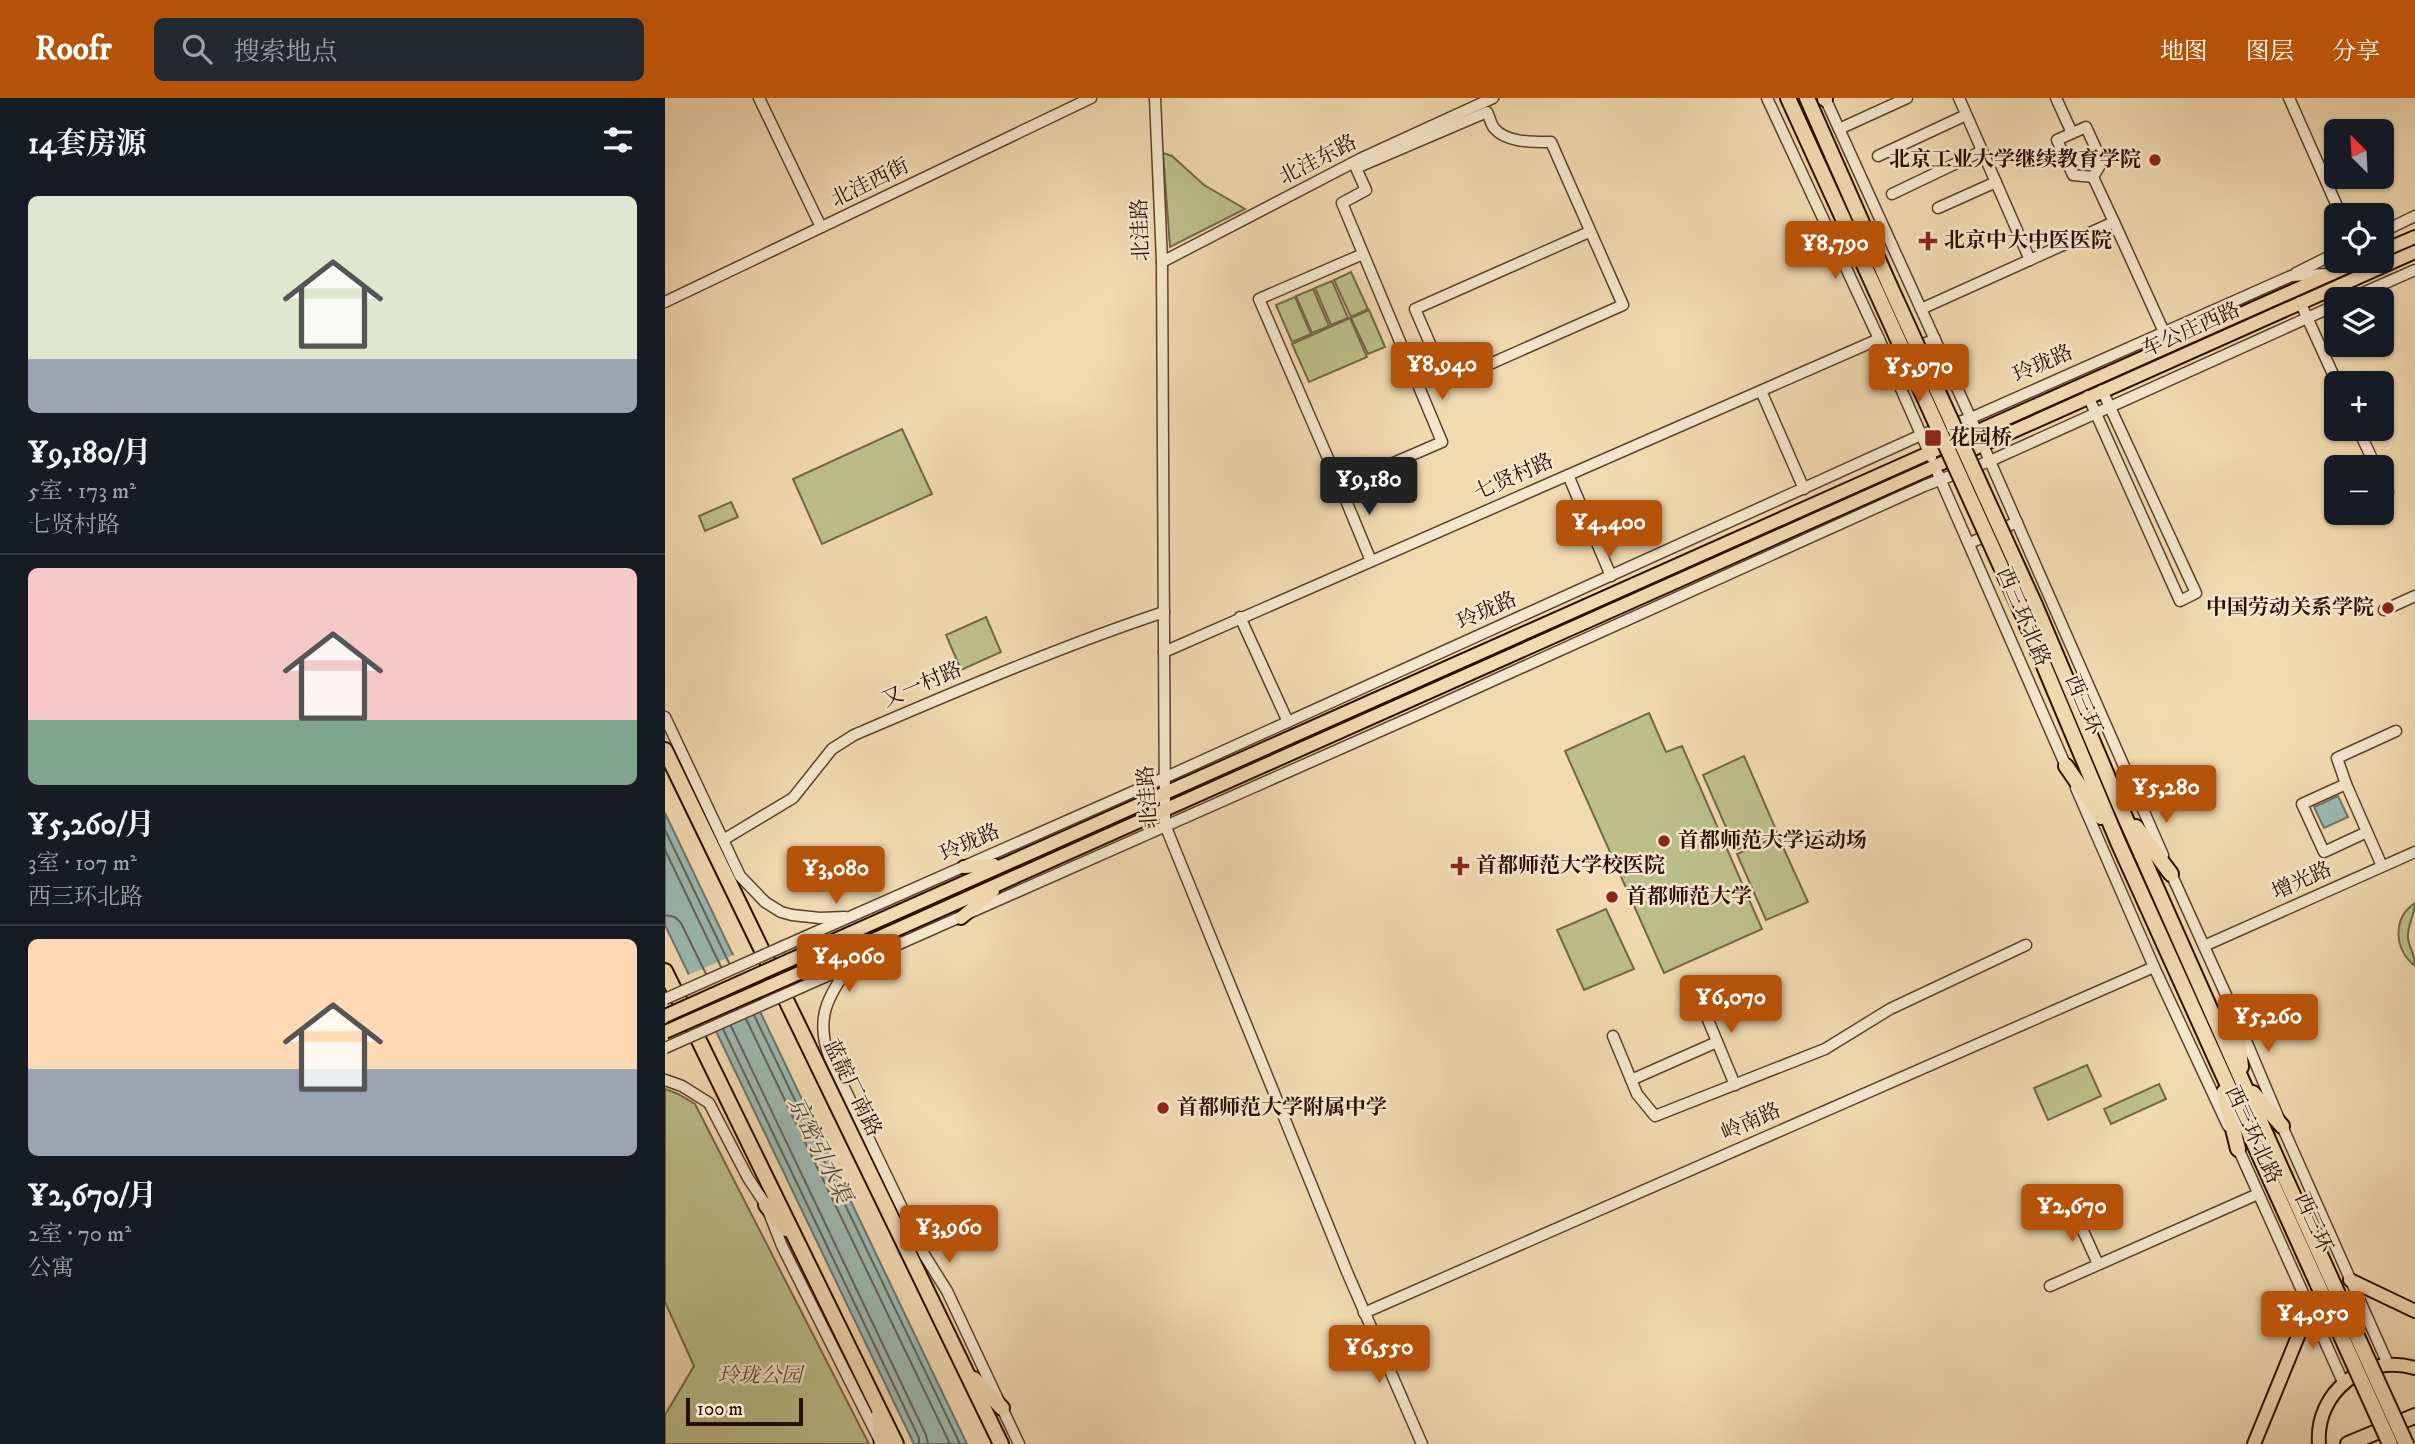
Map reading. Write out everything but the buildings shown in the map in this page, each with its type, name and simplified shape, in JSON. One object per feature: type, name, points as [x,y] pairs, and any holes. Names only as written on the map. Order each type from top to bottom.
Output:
[{"type":"highway","name":"西三环","points":[[1789,98],[1882,288],[2243,1081],[2278,1178],[2389,1444]]},
{"type":"highway","name":"西三环","points":[[1807,98],[1882,288]]},
{"type":"highway","name":"西三环","points":[[2028,608],[2118,842],[2216,1056],[2406,1444]]},
{"type":"highway","name":"蓝靛厂南路","points":[[665,750],[1001,1444]]},
{"type":"highway","points":[[2066,766],[2118,842]]},
{"type":"highway","points":[[2120,806],[2171,874]]},
{"type":"highway","points":[[665,971],[896,1444]]},
{"type":"highway","points":[[2236,1017],[2243,1081],[2282,1126]]},
{"type":"highway","points":[[2216,1056],[2238,1149]]},
{"type":"highway","points":[[766,1205],[801,1247]]},
{"type":"highway","points":[[963,1367],[1002,1408]]},
{"type":"highway","points":[[879,1407],[881,1444]]},
{"type":"highway","points":[[2349,1444],[2415,1416]]},
{"type":"highway","points":[[2389,1444],[2415,1433]]},
{"type":"main road","points":[[2394,246],[2415,237]]},
{"type":"main road","name":"车公庄西路","points":[[1979,437],[2088,396],[2410,254]]},
{"type":"main road","name":"车公庄西路","points":[[1979,437],[2328,274]]},
{"type":"main road","points":[[665,1032],[1934,465],[1959,453],[1979,437]]},
{"type":"main road","name":"玲珑路","points":[[665,1016],[1929,452],[1954,441],[1979,437]]},
{"type":"main road","points":[[964,867],[1005,864]]},
{"type":"main road","points":[[961,918],[1003,882]]},
{"type":"main road","points":[[2350,1280],[2415,1311]]},
{"type":"main road","points":[[2254,1444],[2310,1307]]},
{"type":"main road","points":[[2317,1443],[2323,1412],[2343,1382],[2363,1370],[2388,1364],[2415,1368]]},
{"type":"street","name":"北洼西街","points":[[665,302],[1091,98]]},
{"type":"street","name":"北洼路","points":[[1155,98],[1162,262],[1165,825],[1364,1313],[1422,1444]]},
{"type":"street","name":"北洼东路","points":[[1162,262],[1362,158],[1493,98]]},
{"type":"street","name":"西三环北路","points":[[1767,98],[1879,339],[2154,967],[2343,1382]]},
{"type":"street","name":"西三环北路","points":[[1825,98],[1971,418],[2388,1364]]},
{"type":"street","points":[[1839,129],[1907,98]]},
{"type":"street","points":[[1959,98],[2030,260]]},
{"type":"street","points":[[2056,98],[2072,133]]},
{"type":"street","points":[[2288,98],[2336,203]]},
{"type":"street","points":[[761,99],[821,227]]},
{"type":"street","points":[[1340,486],[1443,442],[1342,203],[1366,190],[1356,168],[1487,111],[1494,128],[1503,135],[1526,142],[1551,142],[1623,305],[1447,383],[1415,309],[1589,232]]},
{"type":"street","points":[[1878,156],[1966,115]]},
{"type":"street","points":[[2086,127],[2102,162],[2093,177],[2073,175],[2057,140],[2086,127]]},
{"type":"street","points":[[1892,194],[1982,151]]},
{"type":"street","points":[[2093,177],[2164,332]]},
{"type":"street","points":[[1937,208],[1996,182]]},
{"type":"street","points":[[2394,226],[2415,216]]},
{"type":"street","points":[[1921,309],[2114,222]]},
{"type":"street","points":[[1363,254],[1259,299],[1371,561]]},
{"type":"street","points":[[2378,287],[2414,272],[2410,254]]},
{"type":"street","points":[[2291,276],[2324,259]]},
{"type":"street","name":"玲珑路","points":[[665,999],[1164,778],[1921,435],[1971,418],[2291,276],[2328,274]]},
{"type":"street","points":[[2300,302],[2331,371]]},
{"type":"street","points":[[665,1048],[1968,472],[2324,310]]},
{"type":"street","name":"七贤村路","points":[[1164,652],[1879,339]]},
{"type":"street","points":[[1888,360],[1935,340]]},
{"type":"street","points":[[1896,377],[1926,383],[1983,503],[2010,508]]},
{"type":"street","points":[[2088,396],[2180,601],[2196,593],[2102,390]]},
{"type":"street","points":[[1761,391],[1804,489]]},
{"type":"street","points":[[1568,475],[1611,576]]},
{"type":"street","points":[[1970,543],[2017,522]]},
{"type":"street","points":[[2384,610],[2415,596]]},
{"type":"street","name":"又一村路","points":[[723,840],[793,798],[832,749],[854,735],[1091,636],[1164,612]]},
{"type":"street","points":[[1240,617],[1288,722]]},
{"type":"street","points":[[665,717],[740,876],[765,902],[781,912],[820,918],[852,916]]},
{"type":"street","points":[[2382,866],[2337,758],[2396,731]]},
{"type":"street","points":[[2346,784],[2302,804],[2324,852],[2368,832]]},
{"type":"street","name":"增光路","points":[[2204,946],[2415,852]]},
{"type":"street","points":[[1613,1037],[1637,1094],[1655,1116],[1825,1049],[1890,1009],[2025,945]]},
{"type":"street","points":[[850,965],[836,985],[825,1010],[823,1040],[925,1256],[947,1291],[1019,1444]]},
{"type":"street","name":"岭南路","points":[[1364,1313],[2154,967]]},
{"type":"street","points":[[1699,998],[1735,1084]]},
{"type":"street","points":[[1631,1080],[1717,1042]]},
{"type":"street","points":[[665,1080],[682,1086],[709,1103],[748,1178],[766,1205],[782,1246],[881,1444]]},
{"type":"street","points":[[2050,1286],[2258,1194]]},
{"type":"street","points":[[2074,1211],[2098,1264]]},
{"type":"green space","points":[[1163,153],[1172,156],[1204,185],[1245,209],[1170,247]]},
{"type":"green space","points":[[1351,272],[1368,309],[1351,317],[1334,280]]},
{"type":"green space","points":[[1332,281],[1348,318],[1331,325],[1315,288]]},
{"type":"green space","points":[[1313,289],[1329,326],[1312,333],[1296,296]]},
{"type":"green space","points":[[1295,297],[1311,334],[1292,342],[1276,305]]},
{"type":"green space","points":[[1369,310],[1385,347],[1368,354],[1351,318]]},
{"type":"green space","points":[[1350,318],[1367,357],[1309,382],[1292,344]]},
{"type":"green space","points":[[902,429],[932,494],[822,544],[793,479]]},
{"type":"green space","points":[[731,502],[738,517],[705,531],[699,516]]},
{"type":"green space","points":[[986,617],[1001,652],[961,670],[946,635]]},
{"type":"green space","name":"首都师范大学运动场","points":[[1649,713],[1666,752],[1682,746],[1762,929],[1664,973],[1565,751]]},
{"type":"green space","points":[[1744,756],[1777,832],[1736,850],[1703,775]]},
{"type":"green space","points":[[1778,836],[1808,902],[1766,920],[1737,854]]},
{"type":"green space","points":[[2415,903],[2408,938],[2415,966],[2403,952],[2399,925],[2402,917]]},
{"type":"green space","points":[[1606,909],[1634,969],[1584,990],[1557,930]]},
{"type":"green space","points":[[2087,1065],[2101,1096],[2048,1120],[2034,1088]]},
{"type":"green space","points":[[2159,1084],[2166,1099],[2111,1124],[2104,1109]]},
{"type":"green space","name":"玲珑公园","points":[[665,1089],[695,1104],[869,1444],[665,1444],[665,1415],[694,1366],[665,1302]]},
{"type":"water","points":[[2338,796],[2348,817],[2324,828],[2314,807]]},
{"type":"water","name":"京密引水渠","points":[[665,813],[967,1444],[914,1444],[665,925]]},
{"type":"pier","points":[[736,954],[764,1010],[713,1034],[686,976]]},
{"type":"place","name":"北京工业大学继续教育学院","points":[[2155,160]]},
{"type":"place","name":"北京中大中医医院","points":[[1928,241]]},
{"type":"place","name":"花园桥","points":[[1933,438]]},
{"type":"place","name":"中国劳动关系学院","points":[[2388,608]]},
{"type":"place","name":"首都师范大学运动场","points":[[1664,841]]},
{"type":"place","name":"首都师范大学校医院","points":[[1460,866]]},
{"type":"place","name":"首都师范大学","points":[[1612,897]]},
{"type":"place","name":"首都师范大学附属中学","points":[[1163,1108]]}]
